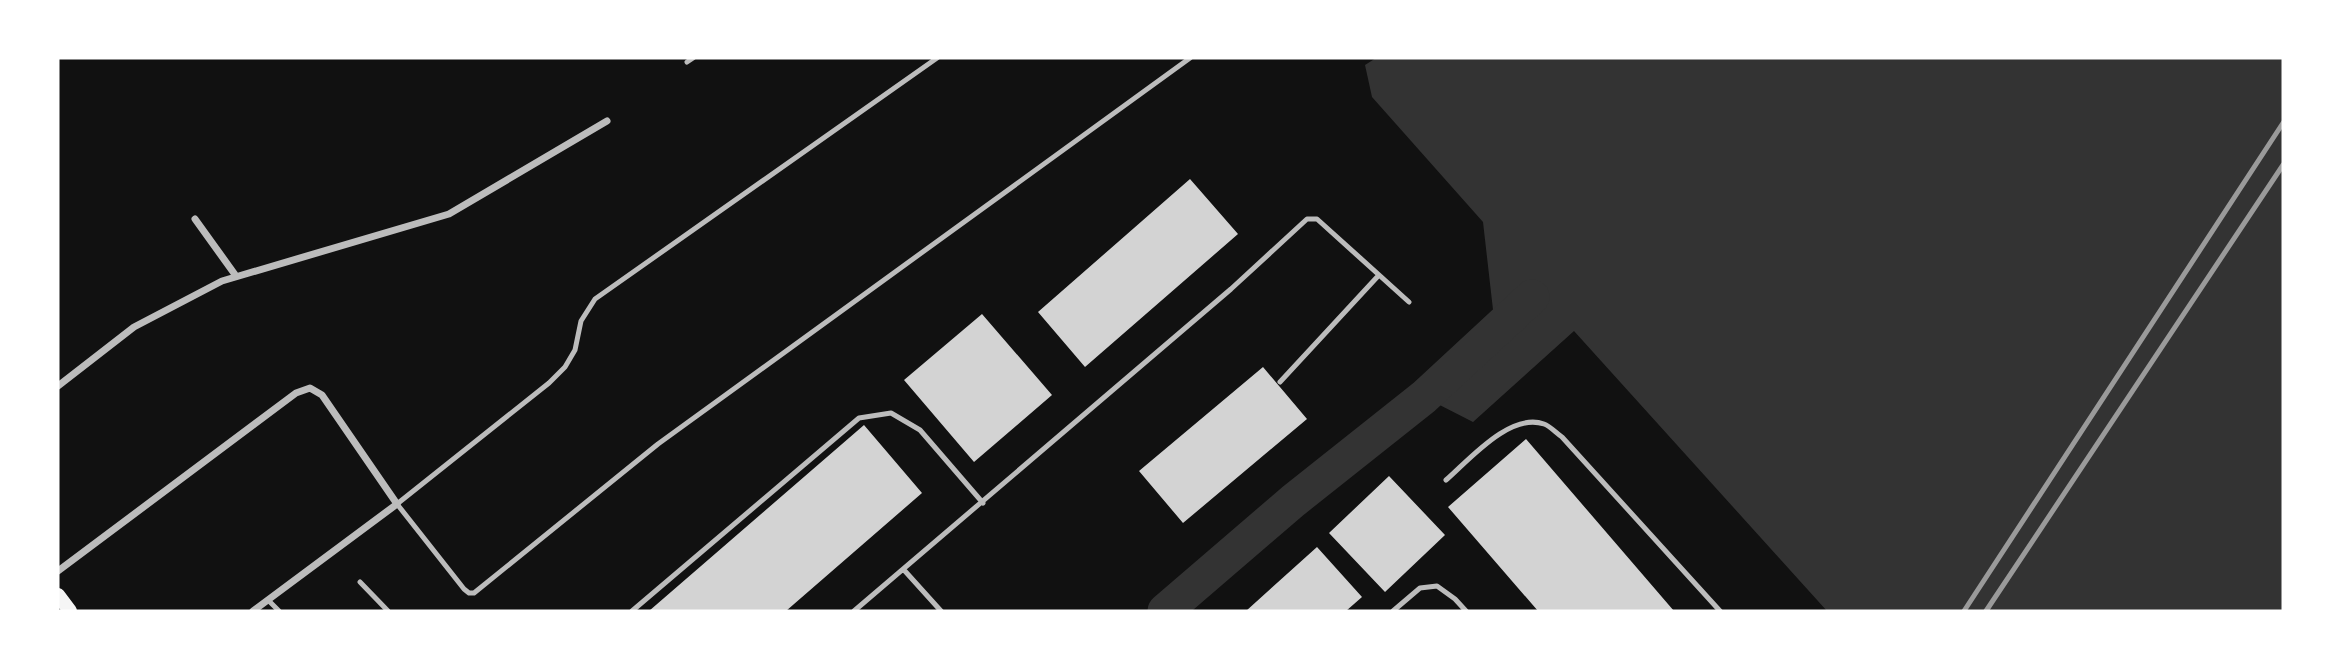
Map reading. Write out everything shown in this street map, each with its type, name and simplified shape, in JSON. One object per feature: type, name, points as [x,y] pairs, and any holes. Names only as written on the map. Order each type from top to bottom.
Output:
[{"type":"main road","points":[[58,595],[71,611]]},
{"type":"street","points":[[58,386],[134,327],[222,281],[449,214],[607,121]]},
{"type":"street","points":[[195,219],[236,276]]},
{"type":"street","points":[[58,570],[296,393],[310,388],[322,395],[397,504],[253,611]]},
{"type":"lane","points":[[936,58],[595,299],[582,321],[575,350],[565,368],[397,504],[464,589],[474,593],[658,444],[1190,58]]},
{"type":"lane","points":[[855,611],[1231,289],[1307,219],[1317,219],[1409,302]]},
{"type":"lane","points":[[1280,382],[1379,275]]},
{"type":"lane","points":[[632,611],[859,418],[891,413],[920,430],[983,503]]},
{"type":"lane","points":[[1446,480],[1505,429],[1527,422],[1545,424],[1562,437],[1720,611]]},
{"type":"lane","points":[[904,570],[941,611]]},
{"type":"lane","points":[[360,582],[388,611]]},
{"type":"lane","points":[[1393,611],[1420,588],[1437,586],[1466,611]]},
{"type":"lane","points":[[268,600],[279,611]]},
{"type":"shaded area","points":[[1376,58],[2283,58],[2283,611],[1827,611],[1574,331],[1473,422],[1424,397],[1449,389],[1496,336],[1483,222],[1372,97],[1365,65]]},
{"type":"building","points":[[1190,179],[1238,234],[1085,367],[1038,312]]},
{"type":"building","points":[[982,314],[1052,395],[974,462],[904,380]]},
{"type":"building","points":[[1263,367],[1307,419],[1183,523],[1139,471]]},
{"type":"building","points":[[864,425],[922,493],[786,611],[649,611]]},
{"type":"building","points":[[1526,439],[1674,611],[1538,611],[1448,507]]},
{"type":"building","points":[[1389,476],[1445,535],[1385,592],[1329,533]]},
{"type":"building","points":[[1317,547],[1362,597],[1346,611],[1246,611]]},
{"type":"waterway","points":[[1165,611],[1293,501],[1424,397],[1532,297]]},
{"type":"railway","points":[[1964,611],[2283,123]]},
{"type":"railway","points":[[1986,611],[2283,165]]}]
